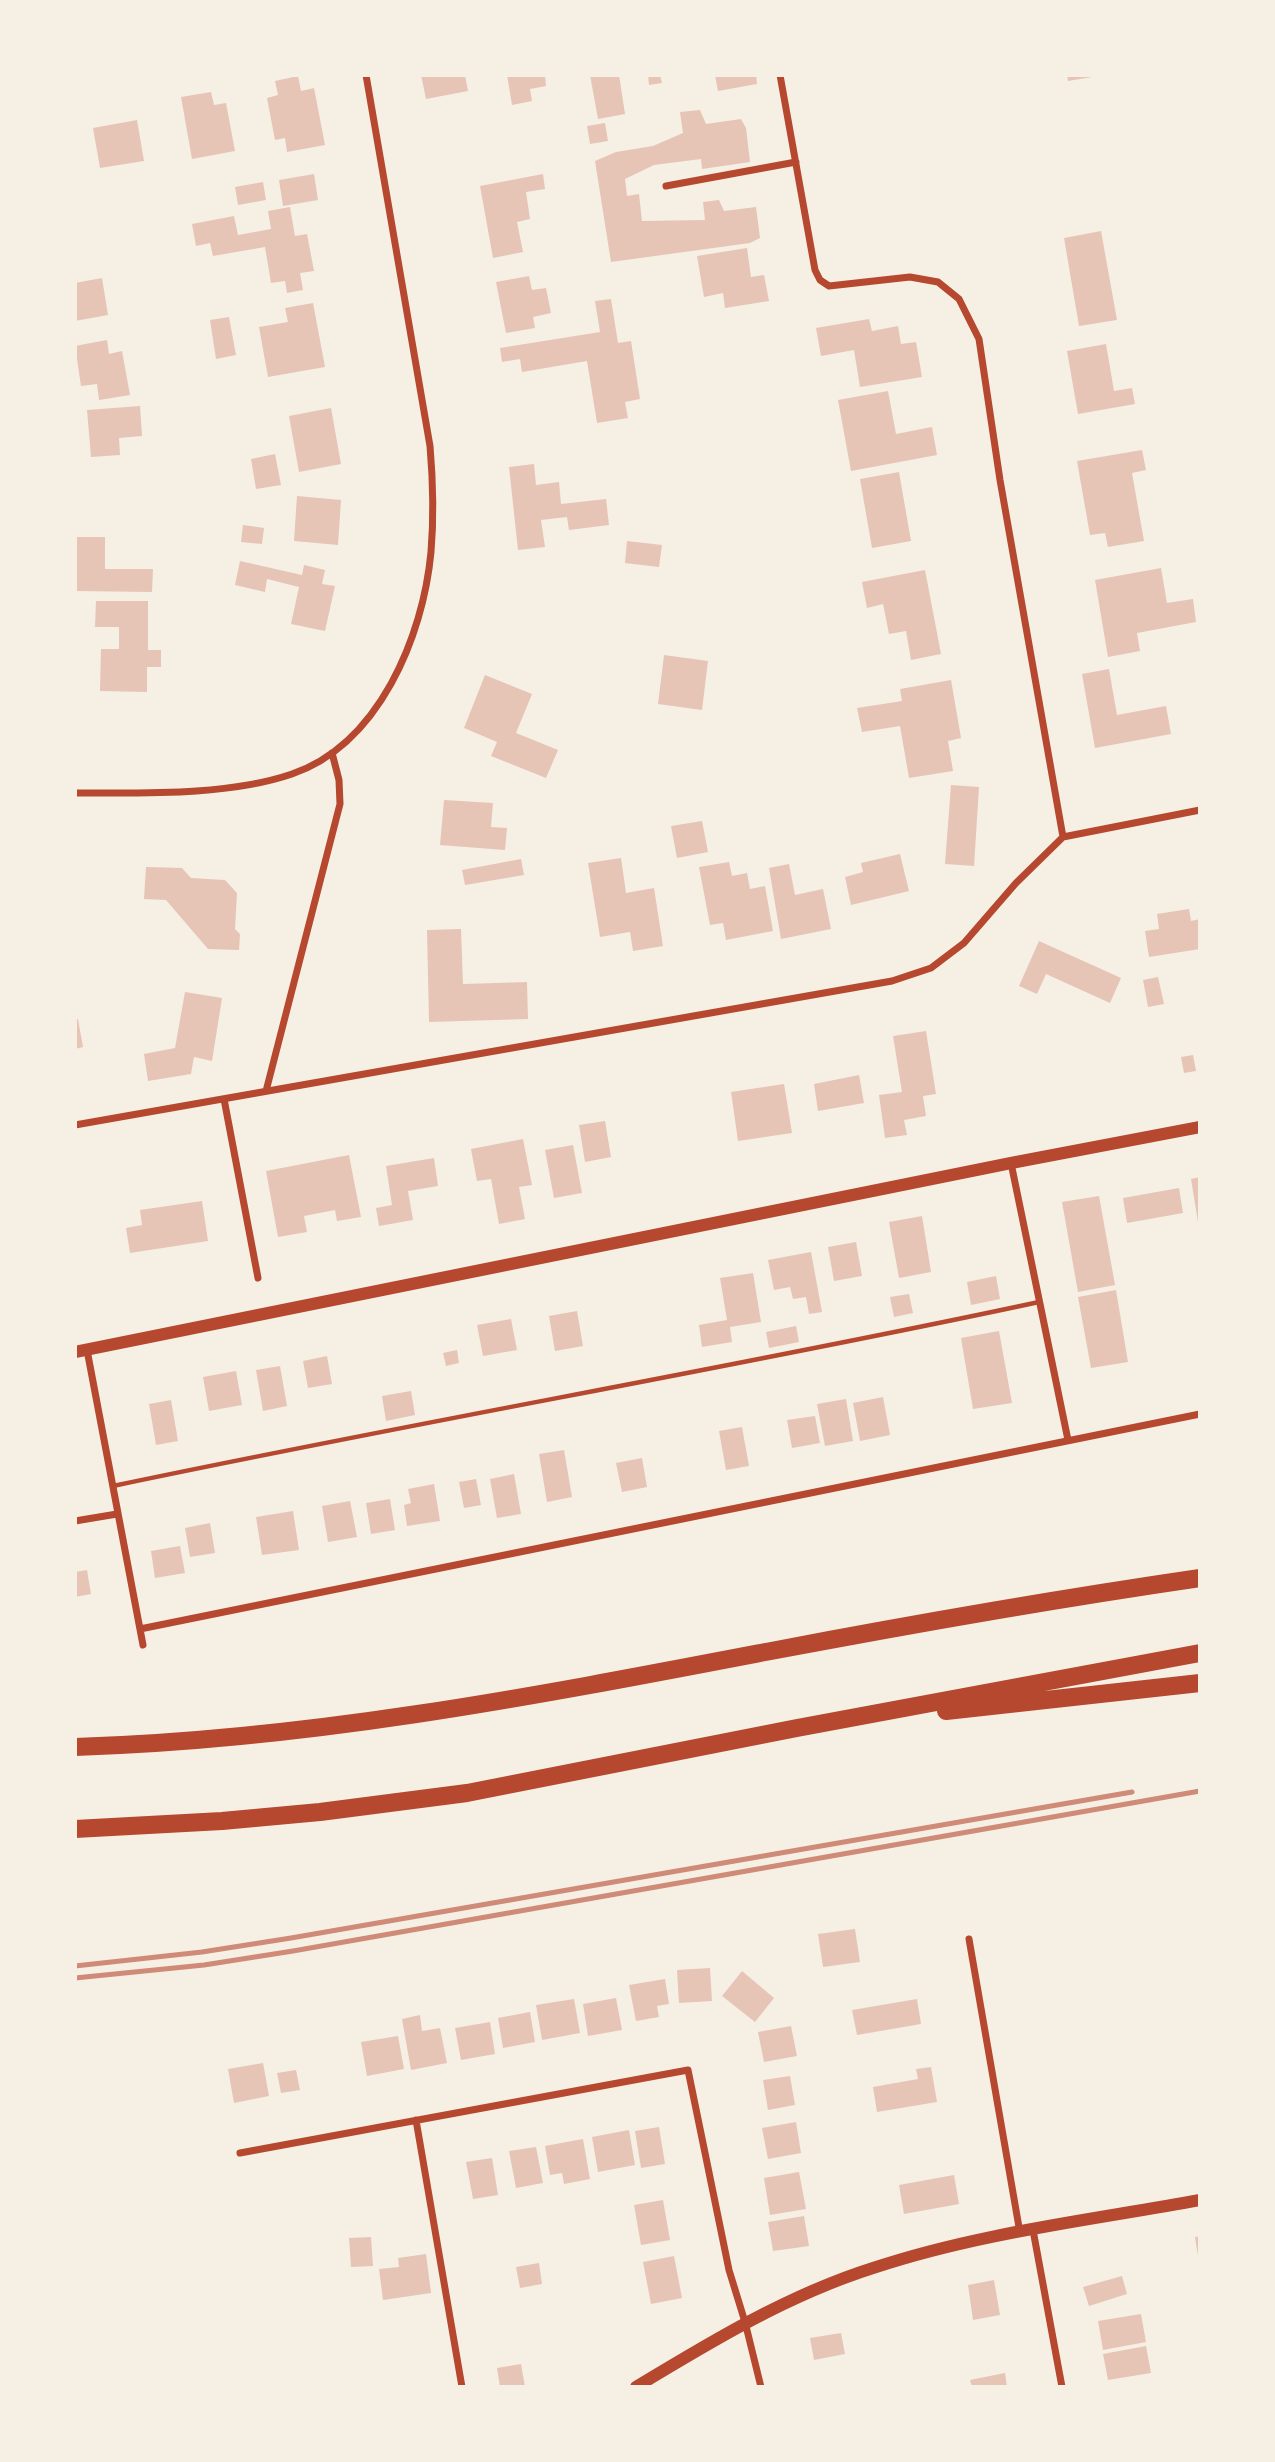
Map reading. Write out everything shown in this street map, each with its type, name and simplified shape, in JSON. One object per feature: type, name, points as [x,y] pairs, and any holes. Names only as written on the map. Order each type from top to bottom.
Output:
[{"type":"highway","points":[[75,1748],[197,1741],[442,1712],[821,1641],[1200,1578]]},
{"type":"highway","points":[[75,1829],[246,1819],[467,1793],[1200,1653]]},
{"type":"highway","points":[[797,1728],[1200,1683]]},
{"type":"street","points":[[75,793],[141,793],[264,782],[293,774],[332,753],[366,723],[387,693],[402,659],[420,607],[431,554],[434,500],[430,446],[366,75]]},
{"type":"street","points":[[780,75],[815,270],[824,284],[838,286],[910,277],[938,282],[959,299],[979,339],[1000,480],[1063,836]]},
{"type":"street","points":[[666,186],[796,162]]},
{"type":"street","points":[[266,1091],[340,804],[339,780],[332,753]]},
{"type":"street","points":[[75,1125],[915,975],[944,959],[964,943],[1016,883],[1063,836],[1200,810]]},
{"type":"street","points":[[224,1099],[258,1278]]},
{"type":"street","points":[[144,1644],[81,1351],[1200,1127]]},
{"type":"street","points":[[1011,1163],[1068,1440]]},
{"type":"street","points":[[140,1629],[1200,1414]]},
{"type":"street","points":[[75,1521],[117,1514]]},
{"type":"street","points":[[969,1938],[1020,2232]]},
{"type":"street","points":[[240,2153],[688,2070],[729,2270],[746,2322],[761,2387]]},
{"type":"street","points":[[416,2120],[462,2387]]},
{"type":"street","points":[[636,2387],[746,2322],[813,2290],[872,2268],[939,2249],[1020,2232],[1200,2200]]},
{"type":"street","points":[[1033,2230],[1062,2387]]},
{"type":"lane","points":[[112,1486],[305,1445],[503,1410],[877,1337],[1039,1302]]},
{"type":"building","points":[[421,75],[465,75],[468,91],[426,99]]},
{"type":"building","points":[[507,75],[545,75],[546,86],[530,89],[532,101],[512,105]]},
{"type":"building","points":[[590,75],[619,75],[625,114],[598,119]]},
{"type":"building","points":[[648,75],[660,75],[662,83],[649,85]]},
{"type":"building","points":[[715,75],[756,75],[757,84],[718,91]]},
{"type":"building","points":[[1067,75],[1092,75],[1092,77],[1068,81]]},
{"type":"building","points":[[298,76],[301,91],[314,88],[325,145],[287,152],[285,138],[275,140],[267,98],[278,95],[275,81]]},
{"type":"building","points":[[211,92],[214,105],[226,103],[235,151],[192,159],[181,97]]},
{"type":"building","points":[[700,110],[706,124],[741,119],[746,128],[750,162],[702,169],[701,159],[654,165],[625,179],[627,196],[639,194],[642,221],[705,220],[703,202],[719,200],[724,211],[756,207],[760,238],[750,243],[611,262],[595,161],[616,152],[653,146],[683,133],[680,112]]},
{"type":"building","points":[[137,120],[144,161],[100,168],[93,128]]},
{"type":"building","points":[[605,123],[608,141],[590,144],[587,126]]},
{"type":"building","points":[[314,174],[318,200],[283,206],[279,180]]},
{"type":"building","points":[[543,174],[545,189],[526,192],[530,219],[517,222],[523,252],[493,258],[480,186]]},
{"type":"building","points":[[263,182],[266,200],[238,205],[235,187]]},
{"type":"building","points":[[290,207],[295,236],[307,234],[314,271],[300,273],[303,290],[287,293],[285,281],[271,283],[265,247],[213,256],[210,243],[196,246],[192,224],[234,216],[238,235],[271,229],[268,211]]},
{"type":"building","points":[[1101,231],[1117,320],[1079,326],[1064,238]]},
{"type":"building","points":[[747,248],[751,277],[764,275],[769,301],[725,308],[723,293],[704,297],[697,256]]},
{"type":"building","points":[[529,276],[532,290],[546,288],[551,313],[533,317],[535,328],[506,333],[496,282]]},
{"type":"building","points":[[102,278],[108,315],[75,321],[75,283]]},
{"type":"building","points":[[611,299],[618,343],[631,341],[640,399],[625,402],[628,418],[597,423],[587,361],[522,372],[520,359],[502,362],[500,348],[600,332],[595,301]]},
{"type":"building","points":[[313,303],[325,367],[268,377],[259,327],[288,322],[285,308]]},
{"type":"building","points":[[229,317],[236,355],[216,359],[210,320]]},
{"type":"building","points":[[869,319],[872,331],[898,326],[901,344],[916,342],[922,377],[860,387],[854,350],[821,356],[816,328]]},
{"type":"building","points":[[107,340],[109,354],[122,351],[130,395],[99,400],[97,384],[81,386],[75,346]]},
{"type":"building","points":[[1106,344],[1114,391],[1132,388],[1135,404],[1078,414],[1067,351]]},
{"type":"building","points":[[888,391],[896,434],[932,427],[937,455],[851,471],[838,400]]},
{"type":"building","points":[[140,406],[142,436],[119,438],[120,455],[91,457],[87,410]]},
{"type":"building","points":[[331,408],[341,464],[299,472],[289,416]]},
{"type":"building","points":[[1142,450],[1146,470],[1132,473],[1144,541],[1108,547],[1105,533],[1090,535],[1077,461]]},
{"type":"building","points":[[275,454],[281,485],[256,489],[251,459]]},
{"type":"building","points":[[534,464],[536,485],[559,482],[561,504],[606,499],[609,525],[569,530],[567,517],[541,520],[545,547],[518,550],[509,467]]},
{"type":"building","points":[[899,472],[911,541],[872,548],[860,479]]},
{"type":"building","points":[[297,496],[341,500],[338,545],[294,541]]},
{"type":"building","points":[[243,525],[264,528],[262,544],[241,542]]},
{"type":"building","points":[[75,537],[105,537],[105,569],[153,569],[152,592],[75,591]]},
{"type":"building","points":[[627,541],[662,545],[659,567],[625,563]]},
{"type":"building","points":[[240,561],[302,575],[304,565],[325,570],[322,584],[335,586],[325,631],[291,624],[299,587],[267,579],[265,592],[235,585]]},
{"type":"building","points":[[1161,568],[1167,603],[1193,599],[1196,622],[1137,633],[1140,651],[1108,657],[1095,580]]},
{"type":"building","points":[[925,570],[941,654],[911,660],[906,631],[889,634],[883,604],[867,608],[862,582]]},
{"type":"building","points":[[96,601],[148,601],[148,650],[161,650],[161,667],[147,667],[147,692],[100,691],[101,649],[119,649],[119,627],[95,627]]},
{"type":"building","points":[[664,655],[708,661],[702,710],[658,704]]},
{"type":"building","points":[[1109,669],[1117,715],[1166,706],[1171,734],[1095,748],[1082,674]]},
{"type":"building","points":[[485,675],[532,694],[516,733],[558,750],[546,778],[491,756],[497,742],[464,728]]},
{"type":"building","points":[[951,680],[961,738],[948,741],[953,771],[909,778],[900,726],[862,732],[857,708],[902,701],[900,689]]},
{"type":"building","points":[[951,785],[979,787],[974,866],[945,864]]},
{"type":"building","points":[[444,800],[493,803],[491,827],[507,828],[505,850],[440,845]]},
{"type":"building","points":[[702,821],[708,852],[677,858],[671,826]]},
{"type":"building","points":[[900,854],[909,891],[851,905],[845,877],[863,872],[861,863]]},
{"type":"building","points":[[621,858],[626,893],[654,888],[663,946],[633,951],[630,932],[600,937],[588,863]]},
{"type":"building","points":[[521,859],[524,875],[465,885],[462,870]]},
{"type":"building","points":[[729,862],[732,876],[747,873],[750,889],[765,886],[773,931],[726,940],[723,923],[710,925],[699,867]]},
{"type":"building","points":[[789,864],[795,895],[823,889],[831,929],[781,939],[769,868]]},
{"type":"building","points":[[146,867],[182,868],[191,878],[225,880],[237,893],[235,929],[240,934],[239,950],[208,949],[166,900],[144,899]]},
{"type":"building","points":[[1189,909],[1191,921],[1200,919],[1200,949],[1149,957],[1145,931],[1159,929],[1157,914]]},
{"type":"building","points":[[461,929],[463,984],[527,982],[528,1019],[429,1022],[427,930]]},
{"type":"building","points":[[1039,941],[1121,978],[1110,1003],[1046,974],[1037,994],[1019,986]]},
{"type":"building","points":[[1158,977],[1164,1004],[1148,1007],[1143,980]]},
{"type":"building","points":[[185,992],[222,998],[212,1061],[194,1057],[191,1074],[148,1081],[144,1054],[175,1048]]},
{"type":"building","points":[[78,1019],[83,1047],[75,1049],[75,1020]]},
{"type":"building","points":[[926,1031],[936,1094],[923,1096],[926,1116],[904,1120],[907,1135],[885,1138],[879,1095],[902,1092],[893,1036]]},
{"type":"building","points":[[1193,1055],[1196,1071],[1184,1073],[1181,1057]]},
{"type":"building","points":[[859,1075],[864,1103],[818,1111],[814,1084]]},
{"type":"building","points":[[784,1084],[792,1133],[738,1141],[731,1092]]},
{"type":"building","points":[[605,1121],[611,1157],[585,1162],[579,1125]]},
{"type":"building","points":[[523,1139],[532,1185],[519,1187],[525,1219],[499,1224],[491,1179],[477,1181],[471,1149]]},
{"type":"building","points":[[573,1145],[582,1193],[554,1198],[545,1150]]},
{"type":"building","points":[[349,1155],[361,1217],[337,1221],[335,1210],[304,1216],[307,1232],[278,1237],[266,1171]]},
{"type":"building","points":[[434,1158],[438,1186],[408,1191],[413,1220],[379,1226],[376,1208],[392,1205],[386,1166]]},
{"type":"building","points":[[1200,1177],[1200,1221],[1198,1222],[1191,1179]]},
{"type":"building","points":[[1179,1188],[1183,1213],[1127,1223],[1123,1198]]},
{"type":"building","points":[[1099,1196],[1115,1285],[1078,1292],[1062,1202]]},
{"type":"building","points":[[202,1201],[208,1241],[130,1253],[126,1228],[142,1225],[140,1210]]},
{"type":"building","points":[[922,1216],[931,1272],[899,1278],[889,1222]]},
{"type":"building","points":[[856,1242],[862,1276],[834,1281],[828,1247]]},
{"type":"building","points":[[811,1252],[822,1312],[809,1314],[806,1297],[793,1299],[790,1287],[774,1290],[768,1260]]},
{"type":"building","points":[[753,1273],[761,1322],[730,1327],[732,1342],[702,1347],[699,1325],[727,1320],[720,1278]]},
{"type":"building","points":[[996,1276],[1000,1299],[971,1305],[967,1282]]},
{"type":"building","points":[[1116,1290],[1128,1362],[1091,1368],[1078,1297]]},
{"type":"building","points":[[909,1294],[913,1313],[894,1317],[890,1297]]},
{"type":"building","points":[[577,1311],[583,1346],[555,1351],[549,1316]]},
{"type":"building","points":[[511,1319],[517,1350],[483,1356],[477,1325]]},
{"type":"building","points":[[796,1326],[799,1342],[769,1348],[766,1332]]},
{"type":"building","points":[[999,1331],[1012,1403],[973,1409],[961,1338]]},
{"type":"building","points":[[457,1350],[459,1363],[446,1366],[443,1353]]},
{"type":"building","points":[[327,1356],[332,1384],[308,1388],[303,1361]]},
{"type":"building","points":[[280,1366],[287,1406],[263,1411],[256,1370]]},
{"type":"building","points":[[236,1371],[242,1405],[209,1411],[203,1377]]},
{"type":"building","points":[[411,1391],[415,1415],[386,1421],[382,1396]]},
{"type":"building","points":[[883,1397],[890,1435],[860,1441],[853,1403]]},
{"type":"building","points":[[846,1399],[853,1441],[825,1446],[817,1404]]},
{"type":"building","points":[[171,1400],[178,1441],[156,1445],[149,1404]]},
{"type":"building","points":[[815,1416],[820,1443],[792,1448],[787,1420]]},
{"type":"building","points":[[742,1427],[749,1466],[726,1470],[719,1431]]},
{"type":"building","points":[[564,1450],[572,1497],[547,1502],[539,1454]]},
{"type":"building","points":[[642,1458],[647,1487],[622,1492],[616,1463]]},
{"type":"building","points":[[514,1474],[521,1514],[497,1518],[490,1479]]},
{"type":"building","points":[[476,1479],[481,1505],[464,1508],[459,1482]]},
{"type":"building","points":[[434,1484],[440,1521],[407,1526],[404,1505],[411,1503],[408,1489]]},
{"type":"building","points":[[390,1499],[395,1530],[371,1534],[366,1503]]},
{"type":"building","points":[[350,1501],[357,1537],[328,1542],[322,1506]]},
{"type":"building","points":[[293,1511],[299,1550],[262,1555],[256,1517]]},
{"type":"building","points":[[210,1523],[215,1553],[190,1557],[185,1528]]},
{"type":"building","points":[[180,1546],[185,1573],[155,1578],[151,1551]]},
{"type":"building","points":[[87,1570],[91,1594],[75,1597],[75,1572]]},
{"type":"building","points":[[855,1929],[860,1962],[823,1967],[818,1934]]},
{"type":"building","points":[[710,1968],[712,2001],[679,2003],[677,1970]]},
{"type":"building","points":[[742,1971],[774,1998],[755,2022],[722,1996]]},
{"type":"building","points":[[665,1979],[669,2004],[657,2006],[659,2017],[636,2021],[629,1985]]},
{"type":"building","points":[[616,1998],[622,2030],[588,2036],[583,2004]]},
{"type":"building","points":[[574,1999],[580,2033],[542,2040],[536,2005]]},
{"type":"building","points":[[917,1999],[921,2024],[857,2035],[852,2010]]},
{"type":"building","points":[[530,2012],[535,2042],[503,2048],[498,2018]]},
{"type":"building","points":[[420,2015],[422,2031],[440,2028],[447,2063],[411,2070],[402,2019]]},
{"type":"building","points":[[490,2022],[495,2054],[461,2060],[455,2028]]},
{"type":"building","points":[[791,2026],[797,2056],[764,2062],[758,2032]]},
{"type":"building","points":[[398,2036],[404,2069],[367,2076],[361,2042]]},
{"type":"building","points":[[263,2063],[269,2096],[234,2103],[228,2069]]},
{"type":"building","points":[[931,2067],[937,2102],[877,2112],[873,2087],[918,2079],[916,2069]]},
{"type":"building","points":[[296,2070],[300,2090],[281,2093],[277,2073]]},
{"type":"building","points":[[790,2076],[795,2105],[768,2110],[763,2080]]},
{"type":"building","points":[[796,2122],[801,2153],[768,2159],[762,2128]]},
{"type":"building","points":[[659,2127],[665,2164],[641,2168],[635,2131]]},
{"type":"building","points":[[629,2130],[635,2165],[598,2172],[592,2137]]},
{"type":"building","points":[[583,2139],[590,2179],[564,2184],[562,2173],[550,2175],[545,2146]]},
{"type":"building","points":[[536,2147],[543,2183],[516,2188],[509,2151]]},
{"type":"building","points":[[492,2158],[498,2195],[473,2199],[466,2162]]},
{"type":"building","points":[[799,2172],[806,2209],[770,2215],[764,2178]]},
{"type":"building","points":[[954,2175],[959,2204],[904,2214],[899,2185]]},
{"type":"building","points":[[663,2200],[670,2240],[641,2245],[634,2205]]},
{"type":"building","points":[[804,2216],[809,2246],[773,2251],[768,2222]]},
{"type":"building","points":[[1200,2236],[1200,2256],[1198,2256],[1195,2237]]},
{"type":"building","points":[[371,2237],[373,2266],[351,2267],[349,2238]]},
{"type":"building","points":[[426,2254],[431,2293],[383,2300],[379,2269],[399,2267],[398,2258]]},
{"type":"building","points":[[674,2256],[682,2298],[651,2304],[643,2262]]},
{"type":"building","points":[[539,2263],[542,2284],[520,2288],[516,2267]]},
{"type":"building","points":[[1122,2276],[1127,2294],[1089,2306],[1083,2287]]},
{"type":"building","points":[[994,2280],[1000,2315],[973,2320],[968,2285]]},
{"type":"building","points":[[1141,2314],[1146,2342],[1103,2350],[1098,2321]]},
{"type":"building","points":[[841,2333],[845,2354],[814,2360],[810,2338]]},
{"type":"building","points":[[1146,2346],[1151,2373],[1108,2380],[1103,2354]]},
{"type":"building","points":[[521,2364],[525,2387],[500,2387],[497,2368]]},
{"type":"building","points":[[1005,2373],[1007,2387],[972,2387],[970,2380]]},
{"type":"railway","points":[[75,1978],[204,1965],[293,1951],[1200,1791]]},
{"type":"railway","points":[[75,1966],[202,1952],[291,1938],[1132,1792]]}]
